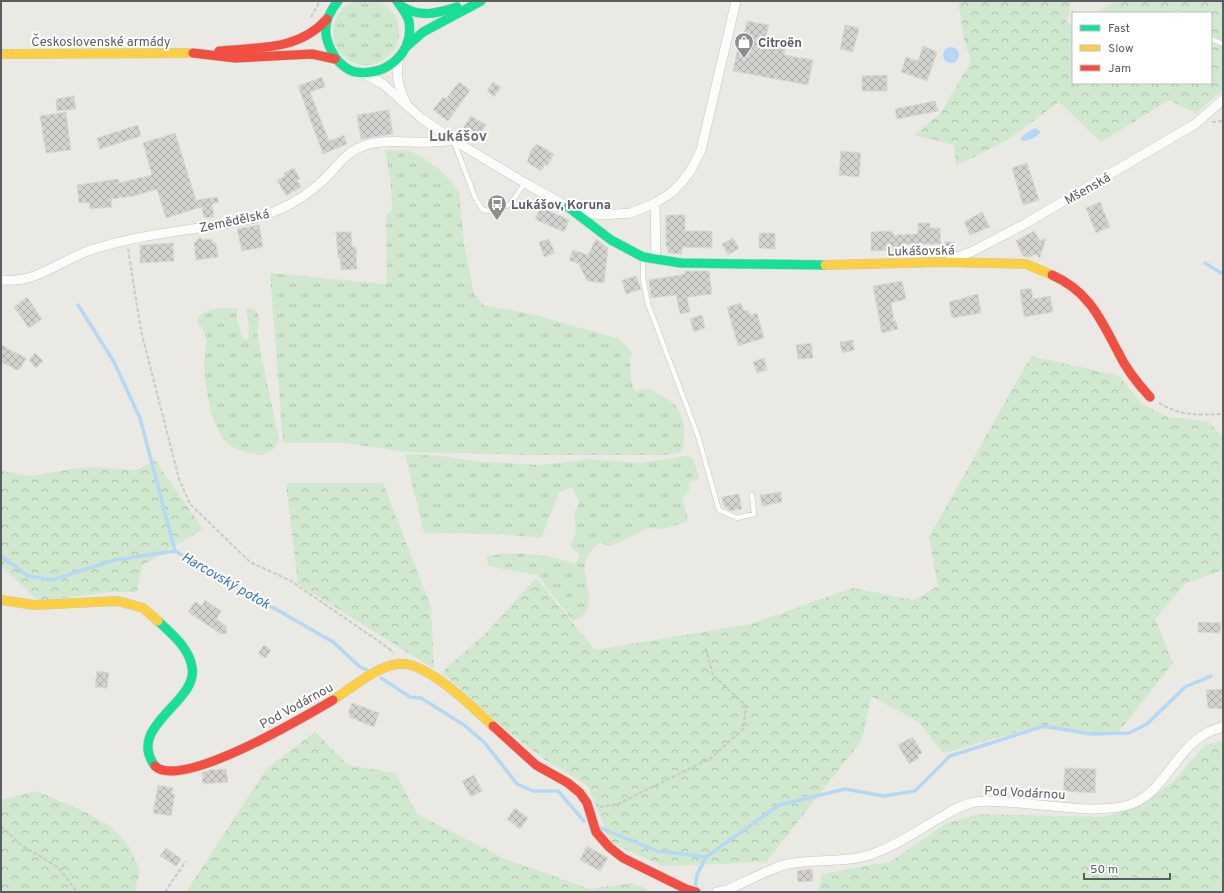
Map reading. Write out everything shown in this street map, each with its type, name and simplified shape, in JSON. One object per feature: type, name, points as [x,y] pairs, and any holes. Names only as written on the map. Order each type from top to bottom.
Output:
[{"type":"street","points":[[400,4],[409,12],[429,14],[477,1]]},
{"type":"street","points":[[407,46],[426,30],[481,1]]},
{"type":"street","name":"Československé armády","points":[[327,19],[326,40],[335,59],[343,66],[383,84],[421,118],[453,140],[525,184],[568,207],[588,213],[614,215],[631,213],[655,203],[671,193],[691,170],[701,150],[736,1]]},
{"type":"street","name":"Československé armády","points":[[1,54],[201,53],[234,48],[286,45],[296,42],[313,33],[327,19],[335,3]]},
{"type":"street","name":"Československé armády","points":[[363,74],[383,71],[399,59],[407,46],[410,26],[400,4]]},
{"type":"street","name":"Československé armády","points":[[201,53],[235,58],[312,54],[335,59]]},
{"type":"street","name":"Československé armády","points":[[399,59],[397,74],[398,84],[407,106]]},
{"type":"street","name":"Mšenská","points":[[943,262],[973,251],[1030,221],[1195,124],[1223,100]]},
{"type":"street","name":"Zemědělská","points":[[1,280],[16,282],[34,277],[89,250],[126,240],[249,220],[279,210],[303,197],[320,183],[351,152],[363,146],[377,142],[438,144],[453,140]]},
{"type":"street","points":[[655,203],[656,259]]},
{"type":"street","name":"Lukášovská","points":[[568,207],[611,240],[643,257],[681,263],[811,265],[943,262],[1026,264],[1059,278],[1089,301],[1105,325],[1118,353],[1136,382],[1150,397]]},
{"type":"street","name":"Pod Vodárnou","points":[[1,600],[36,606],[119,600],[145,609],[170,632],[189,656],[194,674],[191,682],[162,718],[149,740],[148,754],[152,762],[157,769],[165,771],[194,767],[233,753],[290,726],[384,669],[403,663]]},
{"type":"street","points":[[403,663],[414,664],[430,674],[493,724],[538,766],[572,785],[584,798],[589,808],[598,837],[618,856],[694,891]]},
{"type":"street","name":"Pod Vodárnou","points":[[717,892],[727,890],[788,864],[856,858],[873,854],[893,846],[953,810],[971,803],[988,801],[1021,802],[1081,808],[1124,806],[1138,801],[1153,790],[1178,757],[1200,736],[1212,730],[1223,727]]},
{"type":"lane","points":[[1212,39],[1223,44]]},
{"type":"lane","points":[[453,140],[476,200],[483,210],[496,212],[510,204],[525,184]]},
{"type":"lane","points":[[643,257],[643,279],[648,304],[698,436],[720,510],[737,518],[754,514],[752,495]]},
{"type":"path","points":[[126,240],[141,331],[179,479],[190,504],[250,562],[291,581],[387,647],[403,663]]},
{"type":"path","points":[[1150,397],[1170,409],[1189,415],[1223,414]]},
{"type":"path","points":[[589,808],[618,804],[711,758],[743,729],[746,706],[713,675],[705,646]]},
{"type":"path","points":[[1,826],[20,844],[59,868],[77,892]]},
{"type":"path","points":[[165,892],[186,861]]},
{"type":"green space","points":[[366,-1],[379,2],[389,9],[396,19],[399,32],[396,45],[389,55],[379,62],[366,65],[353,62],[343,55],[336,45],[333,32],[336,19],[343,9],[353,2]]},
{"type":"green space","points":[[958,1],[1072,1],[1066,23],[1072,25],[1072,84],[1212,84],[1212,12],[1098,12],[1116,1],[1223,1],[1223,90],[1196,113],[1169,100],[1101,142],[1059,102],[1009,139],[956,166],[954,145],[914,135],[941,113],[971,61],[964,40]]},
{"type":"green space","points":[[385,150],[408,150],[422,157],[441,171],[459,192],[464,243],[474,294],[484,306],[528,313],[619,339],[632,353],[630,372],[635,391],[650,389],[672,402],[678,409],[683,421],[685,434],[680,452],[666,455],[532,455],[407,452],[345,443],[283,443],[270,273],[385,284],[387,281],[386,216],[392,209],[391,184]]},
{"type":"green space","points":[[238,308],[236,316],[243,339],[248,340],[249,327],[246,308],[255,310],[259,316],[257,333],[279,440],[274,449],[263,455],[238,450],[226,442],[216,427],[207,395],[204,365],[206,339],[204,332],[197,321],[204,312],[209,310]]},
{"type":"green space","points":[[1031,356],[1119,376],[1142,404],[1168,417],[1209,422],[1223,437],[1223,570],[1186,583],[1155,619],[1173,663],[1116,735],[1031,728],[943,753],[919,722],[871,696],[862,740],[766,862],[663,866],[611,843],[588,786],[544,759],[506,730],[442,672],[486,633],[536,578],[595,650],[751,624],[853,588],[914,600],[938,586],[929,537]]},
{"type":"green space","points":[[405,454],[440,456],[483,462],[543,465],[589,459],[639,463],[685,456],[693,458],[699,479],[690,482],[689,491],[682,498],[688,520],[686,522],[663,529],[648,528],[611,546],[599,543],[591,551],[587,557],[585,568],[589,602],[587,610],[582,616],[573,621],[537,575],[488,566],[487,556],[498,554],[531,554],[575,564],[580,555],[570,546],[576,533],[574,514],[579,502],[572,487],[559,493],[541,538],[499,534],[424,533]]},
{"type":"green space","points":[[155,460],[203,529],[142,566],[137,592],[110,592],[39,601],[1,566],[1,471],[31,476],[86,467],[137,470]]},
{"type":"green space","points":[[286,483],[383,483],[431,607],[434,669],[298,584]]},
{"type":"green space","points":[[315,732],[348,765],[395,773],[417,814],[505,859],[590,889],[631,883],[653,892],[186,892],[267,768]]},
{"type":"green space","points":[[1223,741],[1223,892],[818,892],[822,874],[890,862],[947,823],[979,814],[1104,817],[1140,805],[1173,782],[1205,745]]},
{"type":"green space","points":[[36,791],[81,810],[113,828],[129,847],[140,870],[135,892],[1,892],[1,800]]},
{"type":"water","points":[[951,47],[958,52],[959,55],[954,62],[951,63],[944,58],[943,55],[948,48]]},
{"type":"water","points":[[1035,128],[1041,132],[1034,138],[1025,141],[1021,140],[1022,136]]},
{"type":"building","points":[[747,21],[769,25],[766,36],[787,39],[784,55],[813,60],[808,85],[733,71],[738,47],[741,48]]},
{"type":"building","points":[[845,25],[859,28],[853,52],[840,49]]},
{"type":"building","points":[[923,46],[937,52],[927,81],[901,72],[906,57],[918,61]]},
{"type":"building","points":[[887,75],[887,91],[862,91],[862,76]]},
{"type":"building","points":[[322,77],[325,87],[310,92],[329,141],[344,135],[347,144],[323,154],[298,86]]},
{"type":"building","points":[[459,82],[470,90],[448,121],[433,110],[443,97],[446,99]]},
{"type":"building","points":[[493,82],[501,87],[494,97],[487,91]]},
{"type":"building","points":[[74,96],[76,109],[57,111],[56,99]]},
{"type":"building","points":[[935,101],[938,111],[897,119],[895,109]]},
{"type":"building","points":[[389,110],[393,134],[361,139],[357,115]]},
{"type":"building","points":[[66,112],[71,150],[46,153],[40,116]]},
{"type":"building","points":[[471,116],[486,125],[477,139],[462,130]]},
{"type":"building","points":[[138,125],[141,136],[100,149],[97,138]]},
{"type":"building","points":[[175,133],[196,200],[217,197],[219,202],[212,204],[214,217],[204,218],[202,207],[166,218],[157,189],[134,196],[111,199],[112,207],[90,209],[89,202],[79,203],[77,185],[118,179],[119,183],[152,175],[143,143]]},
{"type":"building","points":[[537,144],[554,154],[547,166],[545,164],[541,171],[527,162],[531,150]]},
{"type":"building","points":[[841,151],[861,153],[859,177],[839,175]]},
{"type":"building","points":[[1027,163],[1039,200],[1023,205],[1012,168]]},
{"type":"building","points":[[294,168],[300,179],[297,180],[301,187],[286,196],[277,180],[285,176],[284,173]]},
{"type":"building","points":[[1100,202],[1110,227],[1096,233],[1086,208]]},
{"type":"building","points":[[541,207],[569,220],[564,232],[535,219]]},
{"type":"building","points":[[982,212],[990,227],[970,235],[964,222]]},
{"type":"building","points":[[666,215],[685,215],[685,231],[712,231],[712,248],[682,247],[682,254],[668,253],[668,247],[666,247]]},
{"type":"building","points":[[918,223],[930,223],[930,228],[940,228],[941,244],[905,244],[906,246],[893,247],[894,250],[871,251],[871,232],[893,231],[893,235],[918,234]]},
{"type":"building","points":[[259,225],[263,247],[242,251],[237,229]]},
{"type":"building","points":[[1034,231],[1040,241],[1046,238],[1040,258],[1036,254],[1029,257],[1023,256],[1016,241]]},
{"type":"building","points":[[336,232],[351,232],[352,247],[356,247],[357,269],[341,270],[340,258],[338,257]]},
{"type":"building","points":[[759,233],[775,233],[775,249],[759,248]]},
{"type":"building","points":[[200,237],[202,240],[212,239],[213,244],[216,243],[218,257],[196,260],[194,243]]},
{"type":"building","points":[[733,238],[739,248],[728,255],[722,244]]},
{"type":"building","points":[[549,239],[555,253],[544,257],[539,242]]},
{"type":"building","points":[[596,239],[608,248],[604,283],[587,281],[579,264],[569,260],[573,250],[588,255]]},
{"type":"building","points":[[944,242],[954,242],[954,252],[944,251]]},
{"type":"building","points":[[173,243],[174,261],[140,263],[140,245]]},
{"type":"building","points":[[685,271],[709,271],[712,294],[687,297],[690,312],[680,314],[676,295],[651,298],[649,280],[685,274]]},
{"type":"building","points":[[636,276],[641,289],[626,294],[622,280]]},
{"type":"building","points":[[902,281],[906,299],[891,303],[894,321],[896,321],[898,329],[882,333],[873,286]]},
{"type":"building","points":[[1031,288],[1033,299],[1050,296],[1053,312],[1024,317],[1020,290]]},
{"type":"building","points":[[978,294],[981,313],[952,318],[949,302]]},
{"type":"building","points":[[27,297],[42,319],[29,328],[14,307]]},
{"type":"building","points":[[741,303],[744,311],[748,310],[750,315],[757,313],[764,338],[738,346],[727,307]]},
{"type":"building","points":[[702,315],[705,328],[694,332],[690,319]]},
{"type":"building","points":[[853,340],[854,350],[842,353],[840,342]]},
{"type":"building","points":[[811,343],[813,358],[798,359],[796,345]]},
{"type":"building","points":[[1,345],[26,358],[21,368],[17,370],[1,362]]},
{"type":"building","points":[[35,353],[43,361],[36,368],[29,360]]},
{"type":"building","points":[[764,358],[767,370],[757,373],[753,362]]},
{"type":"building","points":[[781,492],[782,502],[762,506],[760,495]]},
{"type":"building","points":[[739,494],[742,509],[730,511],[724,506],[722,497]]},
{"type":"building","points":[[205,600],[221,611],[216,619],[226,626],[227,633],[221,634],[188,612],[195,602],[202,606]]},
{"type":"building","points":[[1198,622],[1221,623],[1220,633],[1198,632]]},
{"type":"building","points":[[264,645],[271,650],[266,658],[258,654]]},
{"type":"building","points":[[97,671],[109,673],[107,688],[95,687]]},
{"type":"building","points":[[1223,689],[1223,709],[1208,708],[1206,690]]},
{"type":"building","points":[[352,703],[379,713],[374,727],[349,717],[350,714],[348,713]]},
{"type":"building","points":[[913,737],[922,753],[917,755],[919,758],[909,764],[898,745]]},
{"type":"building","points":[[1065,768],[1096,769],[1095,793],[1063,791]]},
{"type":"building","points":[[226,769],[228,782],[203,784],[202,773],[210,770]]},
{"type":"building","points":[[474,775],[482,791],[471,797],[462,781]]},
{"type":"building","points":[[158,785],[173,788],[172,794],[175,794],[171,816],[153,813]]},
{"type":"building","points":[[515,808],[528,818],[520,829],[507,819]]},
{"type":"building","points":[[587,846],[608,858],[600,871],[580,860]]},
{"type":"building","points":[[166,848],[181,859],[176,866],[160,856]]},
{"type":"building","points":[[812,869],[813,881],[798,882],[797,871]]},
{"type":"waterway","points":[[1205,263],[1223,274]]},
{"type":"waterway","points":[[78,305],[114,362],[140,418],[175,551]]},
{"type":"waterway","name":"Harcovský potok","points":[[1,556],[28,576],[52,580],[115,560],[175,551],[333,642],[360,667],[370,671]]},
{"type":"waterway","name":"Harcovský potok","points":[[598,827],[657,851],[706,857],[779,805],[845,789],[884,796],[915,791],[950,756],[1044,726],[1091,734],[1129,733],[1147,724],[1185,687],[1211,676]]},
{"type":"waterway","name":"Harcovský potok","points":[[381,678],[410,697],[421,698],[464,725],[485,743],[517,784],[533,791],[558,791],[584,821]]},
{"type":"waterway","points":[[695,889],[697,875],[706,857]]},
{"type":"traffic: fast","points":[[338,1],[329,15],[327,22],[326,35],[328,42],[335,57],[344,66],[356,72],[367,73],[378,71],[387,67],[396,60],[407,44],[409,22],[406,14],[397,1]]},
{"type":"traffic: fast","points":[[407,46],[423,32],[481,1]]},
{"type":"traffic: fast","points":[[403,7],[423,13],[436,13],[457,7]]},
{"type":"traffic: fast","points":[[568,207],[611,240],[643,257],[681,263],[825,265]]},
{"type":"traffic: fast","points":[[155,766],[148,752],[149,739],[155,726],[185,692],[191,680],[192,667],[184,648],[158,621]]},
{"type":"traffic: slow","points":[[1,54],[193,53]]},
{"type":"traffic: slow","points":[[825,265],[943,262],[1026,264],[1052,275]]},
{"type":"traffic: slow","points":[[1,600],[35,605],[118,601],[143,608],[158,621]]},
{"type":"traffic: slow","points":[[333,700],[380,669],[397,664],[408,664],[421,669],[448,686],[493,726]]},
{"type":"traffic: jam","points":[[219,51],[263,48],[291,42],[304,37],[327,19]]},
{"type":"traffic: jam","points":[[193,53],[235,58],[312,54],[335,59]]},
{"type":"traffic: jam","points":[[1052,275],[1076,289],[1085,298],[1106,329],[1128,370],[1150,397]]},
{"type":"traffic: jam","points":[[155,766],[169,771],[190,768],[215,760],[271,735],[333,700]]},
{"type":"traffic: jam","points":[[493,726],[536,765],[568,783],[580,793],[587,803],[596,832],[609,847],[623,858],[686,889],[696,892]]},
{"type":"place","name":"Citroën","points":[[744,59]]},
{"type":"place","name":"Lukášov, Koruna","points":[[497,221]]},
{"type":"district","name":"Lukášov","points":[[458,136]]}]
